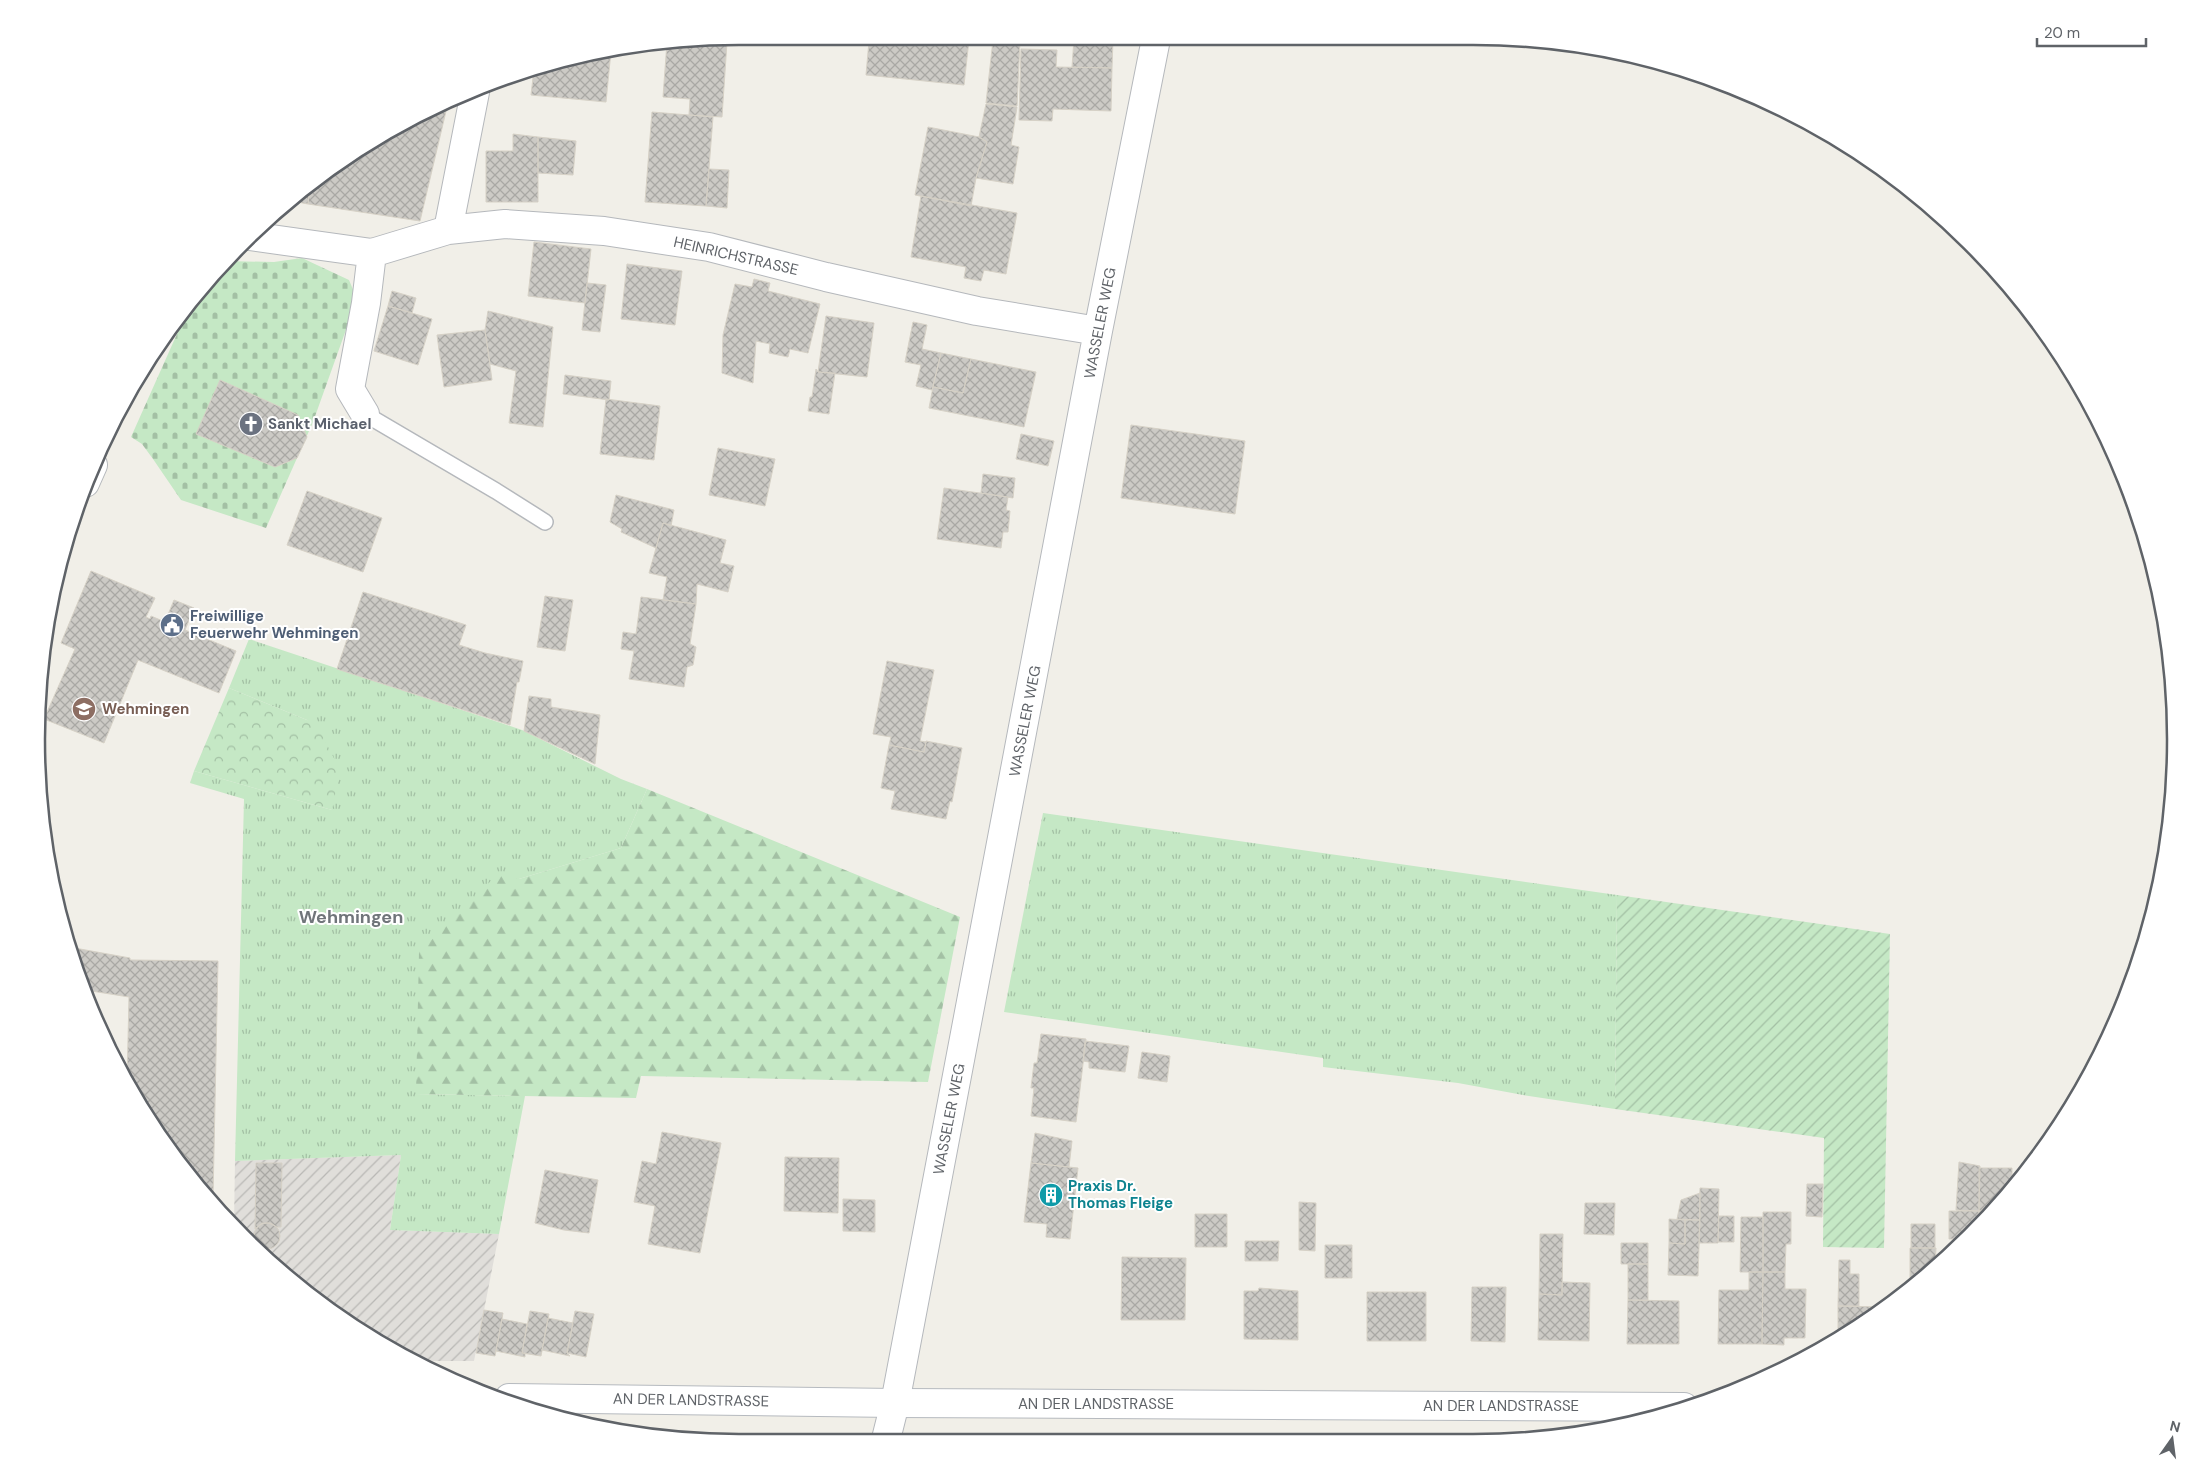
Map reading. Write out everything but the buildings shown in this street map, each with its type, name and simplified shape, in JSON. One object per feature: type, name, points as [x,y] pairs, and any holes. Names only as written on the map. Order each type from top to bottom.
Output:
[{"type":"street","name":"WASSELER WEG","points":[[887,1434],[895,1403],[1098,331],[1155,45]]},
{"type":"street","points":[[448,230],[474,98]]},
{"type":"street","name":"HEINRICHSTRASSE","points":[[372,253],[448,230],[505,224],[604,231],[709,247],[826,277],[976,311],[1098,331]]},
{"type":"street","points":[[260,237],[372,253],[366,303],[350,389],[365,414]]},
{"type":"street","name":"AN DER LANDSTRASSE","points":[[520,1398],[895,1403],[1663,1407]]},
{"type":"lane","points":[[365,414],[545,522]]},
{"type":"shaded area","points":[[401,1155],[390,1230],[499,1234],[474,1361],[430,1361],[392,1341],[354,1317],[282,1262],[234,1216],[235,1161]]},
{"type":"green space","points":[[302,258],[349,280],[357,299],[313,422],[266,528],[181,500],[142,444],[131,437],[177,333],[217,282],[236,261],[274,262]]},
{"type":"green space","points":[[249,639],[522,730],[621,779],[647,789],[621,848],[519,879],[416,1094],[525,1096],[499,1234],[390,1230],[401,1155],[235,1161],[244,799],[190,783],[194,771],[332,810],[307,720],[229,688]]},
{"type":"green space","points":[[229,688],[307,720],[321,733],[340,770],[332,810],[194,771]]},
{"type":"green space","points":[[647,789],[960,917],[928,1082],[641,1076],[636,1098],[416,1094],[419,952],[499,873],[519,879],[621,848]]},
{"type":"green space","points":[[1043,813],[1617,895],[1615,1109],[1458,1083],[1323,1067],[1323,1058],[1004,1012]]},
{"type":"green space","points":[[1617,895],[1890,934],[1884,1248],[1823,1247],[1824,1138],[1615,1109]]},
{"type":"place","name":"Sankt Michael","points":[[251,424]]},
{"type":"place","name":"Freiwillige Feuerwehr Wehmingen","points":[[172,625]]},
{"type":"place","name":"Wehmingen","points":[[84,709]]},
{"type":"place","name":"Praxis Dr. Thomas Fleige","points":[[1051,1195]]},
{"type":"district","name":"Wehmingen","points":[[351,917]]}]
